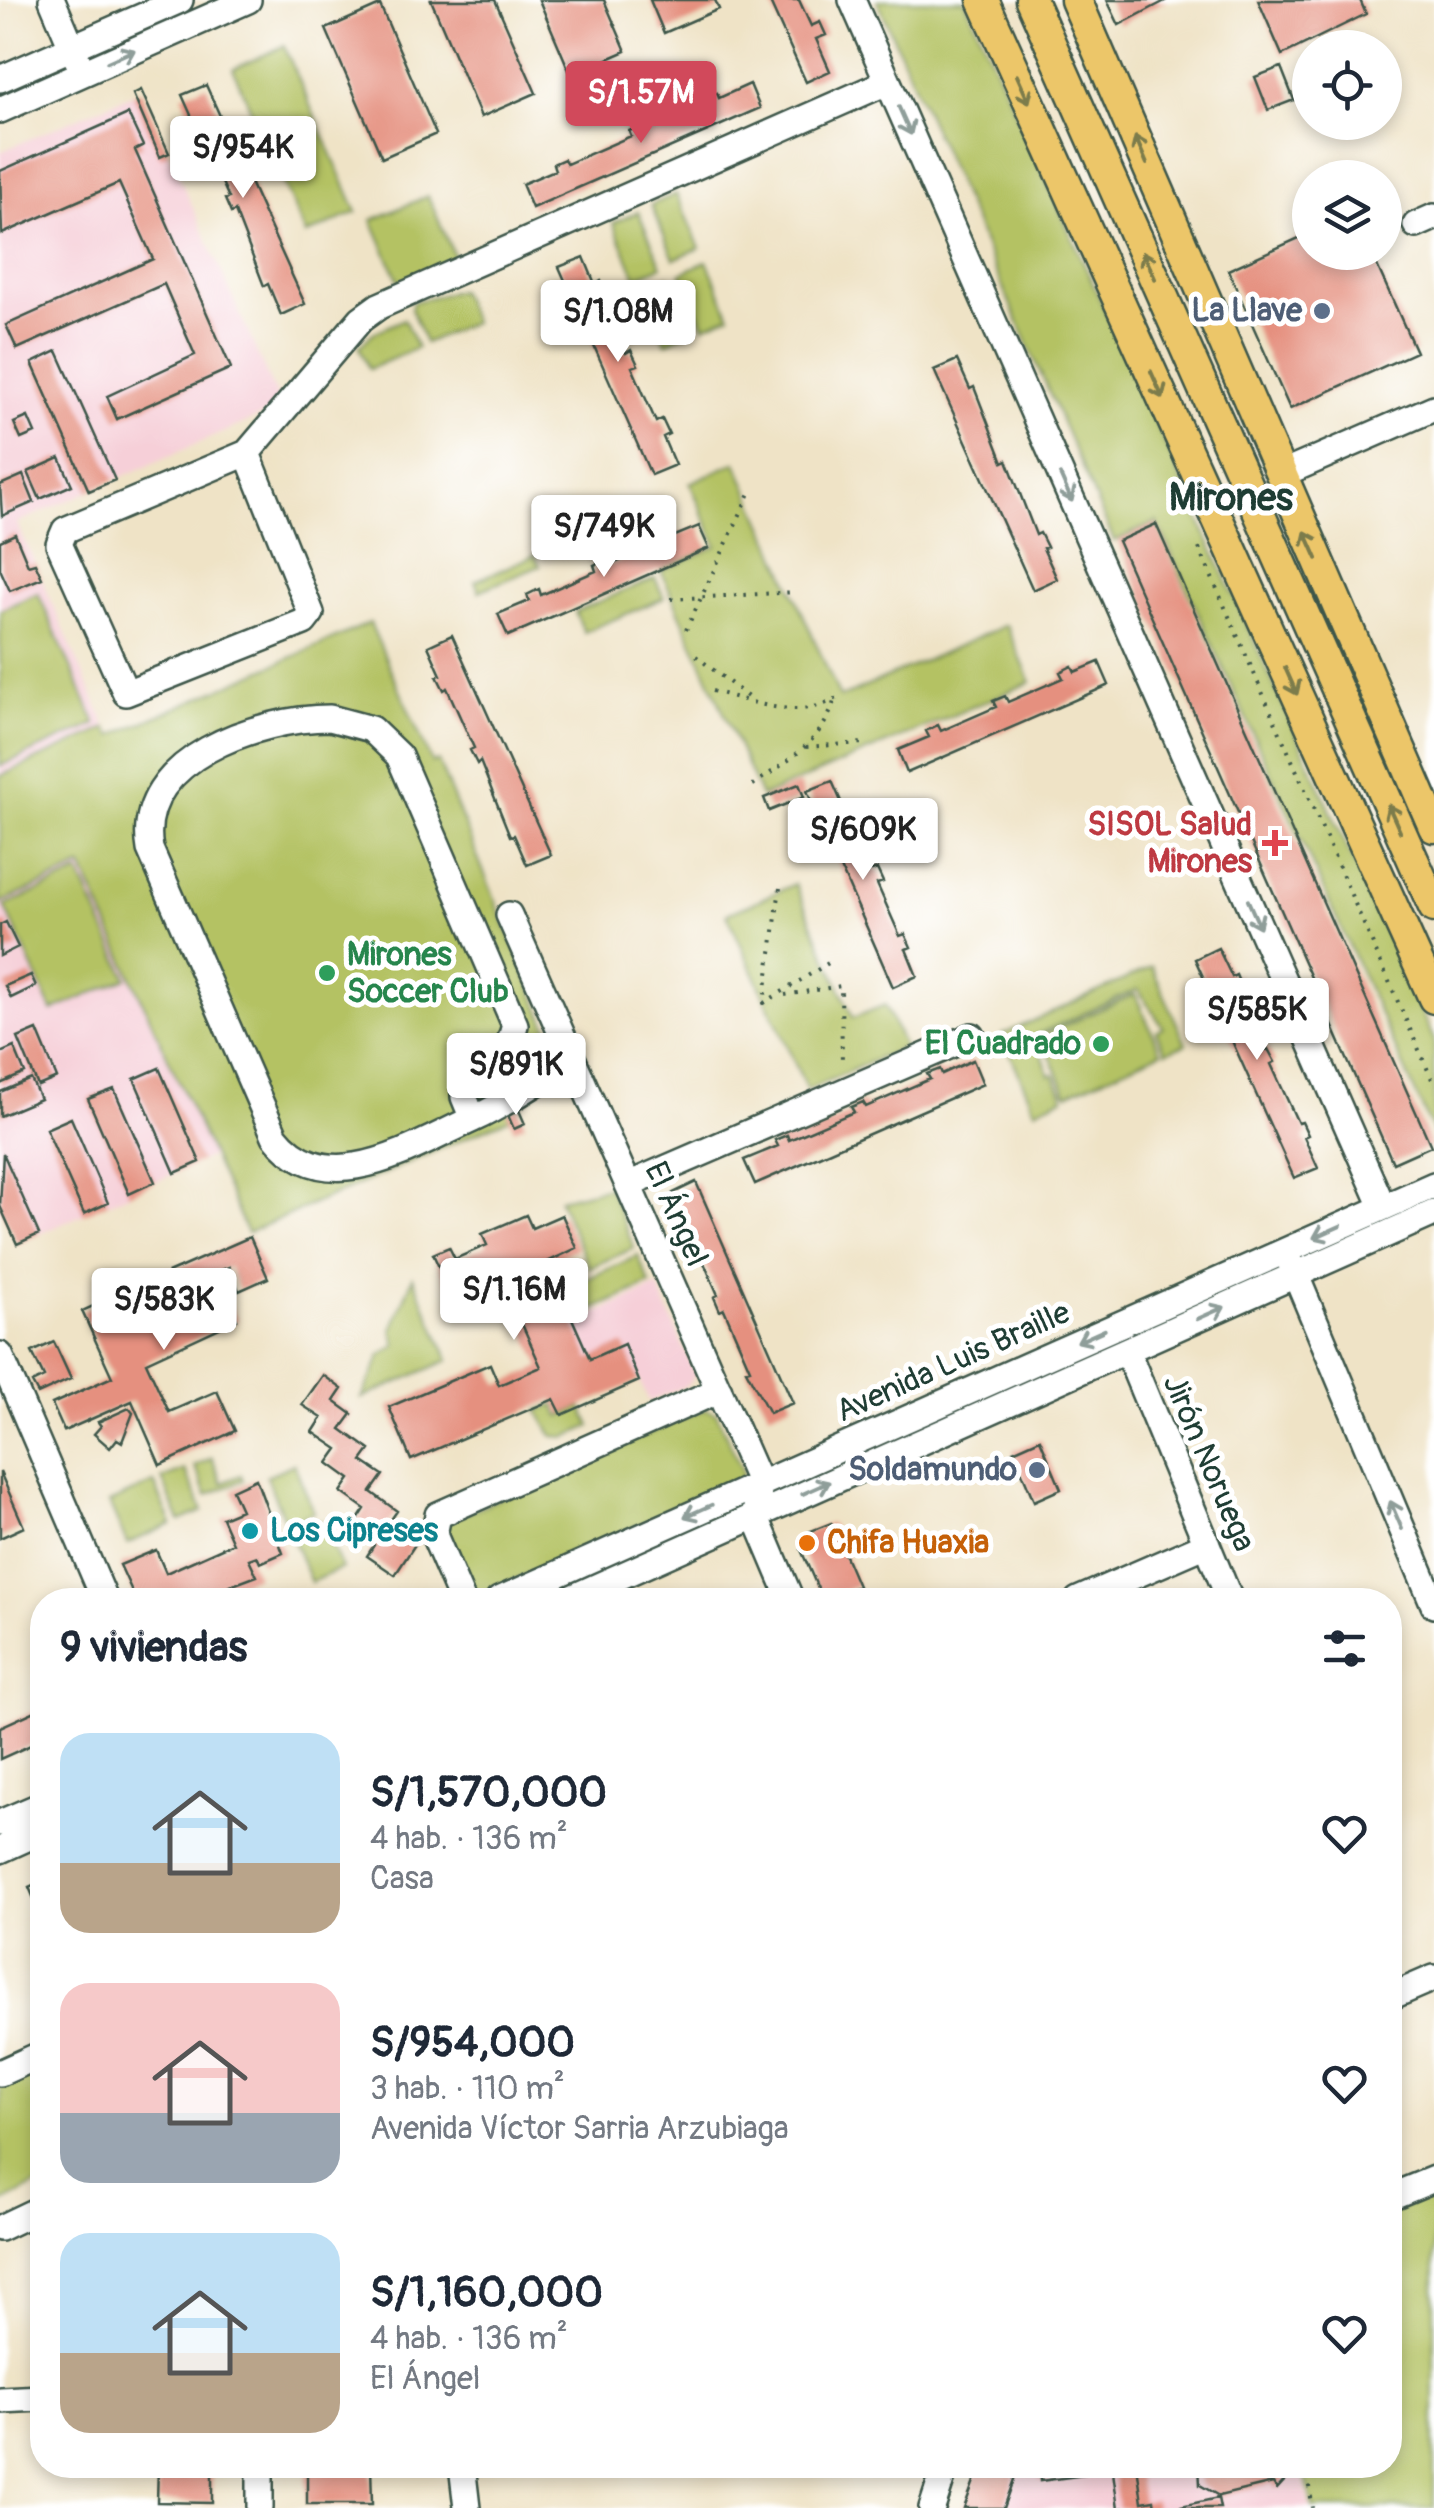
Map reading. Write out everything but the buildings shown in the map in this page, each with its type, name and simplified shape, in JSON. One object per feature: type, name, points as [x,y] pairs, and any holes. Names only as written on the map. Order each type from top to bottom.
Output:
[{"type":"main road","points":[[982,0],[1434,998]]},
{"type":"main road","points":[[1031,0],[1434,907]]},
{"type":"main road","points":[[1076,0],[1434,827]]},
{"type":"street","points":[[52,0],[83,73]]},
{"type":"street","points":[[0,80],[180,0]]},
{"type":"street","points":[[0,110],[248,0]]},
{"type":"street","points":[[852,0],[1383,1208]]},
{"type":"street","points":[[248,454],[311,613],[304,622],[126,694],[66,562],[60,536],[248,454],[362,319],[379,306],[887,82]]},
{"type":"street","points":[[1280,475],[1434,408]]},
{"type":"street","points":[[473,1119],[464,1084],[508,1049],[515,1025],[408,774],[386,739],[342,720],[280,722],[229,740],[172,777],[150,811],[146,830],[150,850],[275,1136],[287,1152],[304,1162],[344,1169],[387,1158],[473,1119],[515,1098],[535,1080],[574,1062]]},
{"type":"street","name":"El Ángel","points":[[509,914],[760,1484]]},
{"type":"street","points":[[628,1185],[972,1036]]},
{"type":"street","name":"Avenida Luis Braille","points":[[526,1588],[1434,1185]]},
{"type":"street","name":"Avenida Luis Braille","points":[[594,1588],[1434,1213]]},
{"type":"street","points":[[1285,1250],[1434,1605]]},
{"type":"street","name":"Jirón Noruega","points":[[1127,1352],[1225,1588]]},
{"type":"street","points":[[0,1355],[100,1588]]},
{"type":"street","points":[[457,1588],[434,1535],[438,1515],[719,1390]]},
{"type":"street","points":[[760,1484],[755,1515],[785,1588]]},
{"type":"street","points":[[1106,1588],[1207,1544]]},
{"type":"street","points":[[0,1824],[30,1810]]},
{"type":"street","points":[[0,1850],[30,1836]]},
{"type":"street","points":[[1402,1989],[1434,1978]]},
{"type":"street","points":[[0,2073],[30,2059]]},
{"type":"street","points":[[1402,2192],[1434,2179]]},
{"type":"street","points":[[0,2228],[30,2214]]},
{"type":"street","points":[[0,2400],[30,2399]]},
{"type":"street","points":[[260,2478],[260,2508]]},
{"type":"street","points":[[464,2478],[467,2508]]},
{"type":"street","points":[[932,2508],[939,2478]]},
{"type":"path","points":[[686,630],[751,491]]},
{"type":"path","points":[[672,599],[796,592]]},
{"type":"path","points":[[696,656],[752,702]]},
{"type":"path","points":[[712,691],[790,712],[812,710],[842,695]]},
{"type":"path","points":[[753,786],[806,747],[825,724],[835,700]]},
{"type":"path","points":[[806,747],[863,743]]},
{"type":"path","points":[[780,888],[764,1003],[830,962]]},
{"type":"path","points":[[780,996],[841,986],[843,1092]]},
{"type":"path","points":[[1307,2478],[1313,2508]]},
{"type":"shaded area","points":[[141,90],[281,407],[17,523],[107,728],[0,776],[0,152]]},
{"type":"shaded area","points":[[81,866],[213,1156],[17,1244],[0,1206],[0,903]]},
{"type":"shaded area","points":[[658,1286],[695,1375],[688,1385],[649,1402],[624,1345],[590,1359],[574,1323]]},
{"type":"shaded area","points":[[975,2478],[1303,2478],[1310,2508],[964,2508]]},
{"type":"green space","points":[[877,0],[965,0],[1434,1040],[1434,1134],[1157,522],[1114,541]]},
{"type":"green space","points":[[284,46],[357,212],[306,235],[233,69]]},
{"type":"green space","points":[[676,194],[700,248],[674,259],[651,205]]},
{"type":"green space","points":[[428,196],[456,260],[400,284],[372,220]]},
{"type":"green space","points":[[638,212],[662,266],[636,277],[613,223]]},
{"type":"green space","points":[[707,261],[730,315],[704,326],[681,273]]},
{"type":"green space","points":[[668,277],[691,331],[666,343],[642,288]]},
{"type":"green space","points":[[459,290],[473,322],[425,343],[411,309],[413,302]]},
{"type":"green space","points":[[404,319],[417,348],[369,369],[359,347],[373,333]]},
{"type":"green space","points":[[736,462],[840,698],[1006,625],[1031,682],[761,797],[661,571],[717,546],[690,483]]},
{"type":"green space","points":[[535,555],[540,566],[479,591],[475,581]]},
{"type":"green space","points":[[655,578],[664,598],[584,632],[575,612]]},
{"type":"green space","points":[[38,593],[96,724],[0,766],[0,610]]},
{"type":"green space","name":"Mirones Soccer Club","points":[[370,623],[432,763],[438,761],[555,1045],[502,1099],[510,1118],[247,1233],[82,867],[0,903],[0,776],[107,728],[112,736]]},
{"type":"green space","points":[[79,873],[127,978],[52,1011],[5,906]]},
{"type":"green space","points":[[795,884],[853,1018],[885,1005],[904,1047],[807,1090],[727,914]]},
{"type":"green space","points":[[1152,967],[1186,1044],[1166,1052],[1156,1031],[1163,1027],[1138,989],[1036,1035],[1049,1075],[1054,1074],[1064,1097],[1035,1110],[1002,1035]]},
{"type":"green space","name":"El Cuadrado","points":[[1135,994],[1161,1052],[1067,1094],[1041,1036]]},
{"type":"green space","points":[[609,1187],[634,1248],[589,1268],[559,1199]]},
{"type":"green space","points":[[638,1256],[650,1284],[576,1317],[563,1289]]},
{"type":"green space","points":[[413,1277],[449,1360],[362,1398],[381,1355],[396,1346],[392,1329]]},
{"type":"green space","points":[[554,1404],[560,1417],[582,1407],[591,1426],[566,1437],[553,1436],[538,1411]]},
{"type":"green space","points":[[705,1409],[716,1413],[743,1472],[739,1482],[496,1588],[469,1588],[445,1535],[448,1521]]},
{"type":"green space","points":[[212,1458],[222,1483],[241,1475],[243,1480],[207,1495],[195,1466]]},
{"type":"green space","points":[[294,1464],[314,1512],[286,1524],[266,1476]]},
{"type":"green space","points":[[185,1470],[203,1511],[180,1521],[162,1479]]},
{"type":"green space","points":[[154,1483],[172,1524],[127,1544],[109,1503]]},
{"type":"green space","points":[[321,1521],[342,1568],[311,1582],[290,1535]]},
{"type":"green space","points":[[30,2071],[30,2188],[0,2204],[0,2085]]},
{"type":"green space","points":[[1434,2194],[1434,2508],[1313,2508],[1306,2478],[1402,2478],[1402,2206]]},
{"type":"place","name":"La Llave","points":[[1322,311]]},
{"type":"place","name":"SISOL Salud Mirones","points":[[1275,843]]},
{"type":"place","name":"Mirones Soccer Club","points":[[327,973]]},
{"type":"place","name":"El Cuadrado","points":[[1101,1044]]},
{"type":"place","name":"Soldamundo","points":[[1037,1470]]},
{"type":"place","name":"Los Cipreses","points":[[250,1531]]},
{"type":"place","name":"Chifa Huaxia","points":[[807,1543]]},
{"type":"district","name":"Mirones","points":[[1231,498]]}]
